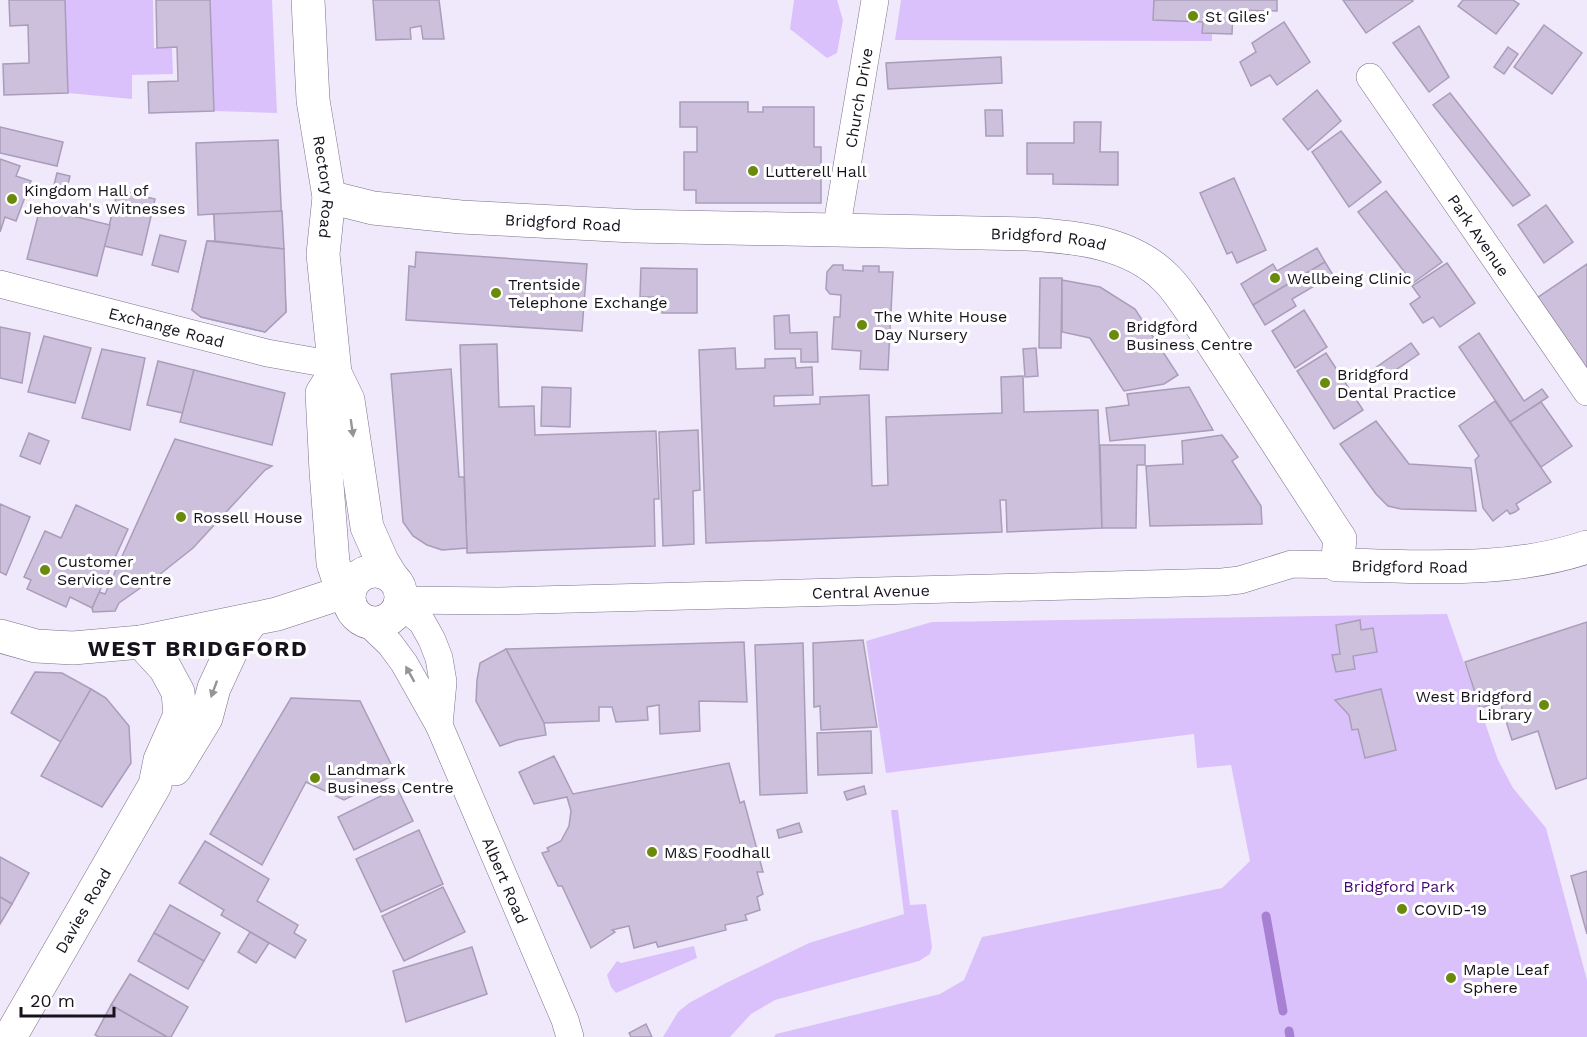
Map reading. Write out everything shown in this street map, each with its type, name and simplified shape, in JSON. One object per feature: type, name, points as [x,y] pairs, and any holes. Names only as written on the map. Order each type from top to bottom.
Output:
[{"type":"street","name":"Rectory Road","points":[[308,0],[313,100],[329,197],[323,254],[335,369],[348,400],[368,528],[397,593]]},
{"type":"street","name":"Church Drive","points":[[836,231],[875,0]]},
{"type":"street","name":"Park Avenue","points":[[1370,77],[1587,392]]},
{"type":"street","name":"Bridgford Road","points":[[329,197],[372,208],[461,217],[633,226],[1017,233],[1062,236],[1101,243],[1138,257],[1167,279],[1193,313],[1314,495],[1340,539],[1337,565],[1451,567],[1505,564],[1532,562],[1587,547]]},
{"type":"street","name":"Exchange Road","points":[[0,284],[335,369]]},
{"type":"street","points":[[335,369],[322,393],[333,563],[338,578],[356,604],[377,623],[392,618],[397,593],[376,571],[368,572],[355,580],[356,604]]},
{"type":"street","name":"Central Avenue","points":[[397,593],[519,601],[1222,582],[1240,580],[1292,564],[1337,565]]},
{"type":"street","name":"Albert Road","points":[[397,593],[422,622],[439,658],[443,682],[439,725]]},
{"type":"street","points":[[0,636],[36,646],[73,648],[141,642],[264,617],[356,604]]},
{"type":"street","name":"Albert Road","points":[[356,604],[404,663],[439,725],[565,1020],[570,1037]]},
{"type":"street","name":"Davies Road","points":[[155,785],[172,775],[206,718],[214,688],[233,647],[264,617]]},
{"type":"street","name":"Davies Road","points":[[10,1037],[155,785],[160,760],[180,715],[178,692],[165,668],[141,642]]},
{"type":"green space","points":[[65,0],[153,0],[154,48],[172,48],[173,74],[132,75],[132,99],[68,93]]},
{"type":"green space","points":[[210,0],[272,0],[277,113],[214,111]]},
{"type":"green space","points":[[794,0],[837,0],[843,20],[837,53],[827,58],[790,29]]},
{"type":"green space","points":[[901,0],[1277,0],[1277,11],[1233,10],[1232,34],[1212,33],[1212,41],[895,40]]},
{"type":"green space","name":"Bridgford Park","points":[[1447,614],[1498,760],[1513,788],[1546,828],[1587,980],[1587,1037],[774,1037],[776,1034],[940,994],[964,980],[982,937],[1222,888],[1250,861],[1231,765],[1197,768],[1194,734],[886,773],[866,641],[932,622]]},
{"type":"green space","points":[[891,810],[898,810],[910,905],[926,904],[932,947],[930,954],[919,961],[775,1000],[751,1014],[730,1037],[663,1037],[678,1012],[689,1003],[726,983],[809,943],[904,914]]},
{"type":"green space","points":[[694,946],[697,958],[616,993],[611,987],[607,975],[617,961],[621,963]]},
{"type":"building","points":[[9,0],[65,0],[68,93],[4,95],[3,64],[29,63],[28,25],[10,26]]},
{"type":"building","points":[[156,0],[210,0],[214,111],[149,113],[148,82],[178,81],[177,47],[157,48]]},
{"type":"building","points":[[373,0],[439,0],[444,39],[423,39],[421,26],[410,28],[411,39],[376,40]]},
{"type":"building","name":"St Giles'","points":[[1154,0],[1277,0],[1277,11],[1233,10],[1232,34],[1202,33],[1203,22],[1153,20]]},
{"type":"building","points":[[1343,0],[1412,0],[1413,1],[1366,33]]},
{"type":"building","points":[[1463,0],[1513,0],[1519,4],[1496,34],[1458,6]]},
{"type":"building","points":[[1284,22],[1310,62],[1277,85],[1270,75],[1251,86],[1240,62],[1256,52],[1252,43]]},
{"type":"building","points":[[1544,25],[1582,53],[1552,94],[1514,67]]},
{"type":"building","points":[[1419,26],[1449,77],[1429,92],[1393,43]]},
{"type":"building","points":[[1508,47],[1518,54],[1504,74],[1494,67]]},
{"type":"building","points":[[1001,57],[1002,83],[888,89],[886,63]]},
{"type":"building","points":[[1317,90],[1341,121],[1308,150],[1283,119]]},
{"type":"building","points":[[1450,93],[1530,195],[1513,206],[1433,105]]},
{"type":"building","name":"Lutterell Hall","points":[[680,102],[748,102],[748,112],[763,112],[763,107],[814,107],[814,147],[821,147],[821,203],[696,203],[696,190],[684,190],[684,152],[697,152],[697,127],[680,127]]},
{"type":"building","points":[[985,110],[1002,110],[1003,136],[986,136]]},
{"type":"building","points":[[1074,122],[1101,122],[1100,152],[1118,152],[1118,185],[1053,184],[1053,174],[1027,174],[1027,143],[1074,143]]},
{"type":"building","points":[[0,127],[63,142],[57,166],[0,153]]},
{"type":"building","points":[[1341,131],[1381,182],[1349,207],[1312,152]]},
{"type":"building","points":[[278,140],[286,312],[265,332],[201,317],[192,310],[207,241],[215,241],[214,214],[198,215],[196,143]]},
{"type":"building","name":"Kingdom Hall of Jehovah's Witnesses","points":[[0,159],[20,166],[16,176],[31,181],[16,221],[5,217],[0,232]]},
{"type":"building","points":[[57,173],[70,176],[65,196],[52,193]]},
{"type":"building","points":[[1234,178],[1266,250],[1237,263],[1232,252],[1227,254],[1200,193]]},
{"type":"building","points":[[118,190],[155,199],[142,255],[104,246]]},
{"type":"building","points":[[1386,191],[1442,262],[1413,283],[1358,212]]},
{"type":"building","points":[[1546,205],[1573,242],[1544,263],[1518,225]]},
{"type":"building","points":[[40,208],[110,225],[97,276],[27,259]]},
{"type":"building","points":[[282,211],[284,249],[215,241],[214,214]]},
{"type":"building","points":[[160,235],[186,241],[178,272],[152,265]]},
{"type":"building","points":[[207,241],[284,249],[286,312],[265,332],[201,317],[192,310]]},
{"type":"building","name":"Wellbeing Clinic","points":[[1317,248],[1325,262],[1253,305],[1241,284],[1273,264],[1277,271]]},
{"type":"building","name":"Trentside Telephone Exchange","points":[[416,252],[587,264],[582,331],[406,320],[409,266],[415,267]]},
{"type":"building","points":[[1325,262],[1333,275],[1292,299],[1296,306],[1265,325],[1253,305]]},
{"type":"building","points":[[1447,263],[1475,303],[1440,327],[1433,317],[1423,323],[1410,304],[1420,297],[1412,286]]},
{"type":"building","points":[[1587,264],[1587,379],[1531,302]]},
{"type":"building","name":"The White House Day Nursery","points":[[833,265],[843,265],[843,270],[863,271],[863,266],[879,266],[879,272],[893,272],[888,370],[860,369],[861,351],[832,349],[834,317],[840,317],[841,295],[830,294],[826,289],[827,272]]},
{"type":"building","points":[[641,268],[697,269],[697,313],[662,313],[663,297],[640,297]]},
{"type":"building","points":[[1040,278],[1062,278],[1061,348],[1039,348]]},
{"type":"building","name":"Bridgford Business Centre","points":[[1062,280],[1100,287],[1135,309],[1178,375],[1164,384],[1124,391],[1090,338],[1062,332]]},
{"type":"building","points":[[1304,310],[1327,347],[1295,368],[1272,331]]},
{"type":"building","points":[[789,315],[790,333],[817,332],[818,362],[801,362],[801,349],[775,349],[774,316]]},
{"type":"building","points":[[0,327],[30,333],[22,383],[0,378]]},
{"type":"building","points":[[1479,333],[1524,401],[1542,389],[1548,397],[1510,422],[1459,347]]},
{"type":"building","points":[[44,336],[91,348],[75,403],[28,392]]},
{"type":"building","points":[[1411,343],[1419,354],[1375,384],[1368,373]]},
{"type":"building","points":[[497,344],[499,407],[534,406],[535,435],[656,431],[659,499],[654,499],[655,546],[467,553],[460,345]]},
{"type":"building","points":[[735,348],[736,369],[765,368],[765,359],[795,358],[796,368],[812,367],[813,395],[774,396],[774,406],[820,404],[820,397],[869,395],[872,486],[888,485],[886,417],[1002,413],[1001,377],[1023,376],[1024,412],[1098,410],[1102,528],[1007,532],[1006,500],[1000,500],[1002,532],[706,543],[699,350]]},
{"type":"building","points":[[1036,348],[1038,376],[1025,377],[1023,349]]},
{"type":"building","points":[[102,349],[145,358],[130,430],[82,418]]},
{"type":"building","name":"Bridgford Dental Practice","points":[[1326,353],[1363,410],[1334,429],[1297,371]]},
{"type":"building","points":[[158,361],[194,370],[183,413],[147,405]]},
{"type":"building","points":[[451,369],[459,477],[464,477],[467,548],[442,550],[427,545],[413,536],[403,522],[391,374]]},
{"type":"building","points":[[194,370],[285,393],[272,445],[180,422]]},
{"type":"building","points":[[542,387],[571,388],[570,427],[541,426]]},
{"type":"building","points":[[1189,387],[1213,430],[1110,441],[1106,408],[1129,405],[1127,394]]},
{"type":"building","points":[[1495,401],[1551,482],[1516,504],[1519,509],[1515,512],[1510,514],[1507,510],[1493,521],[1483,508],[1475,460],[1479,456],[1459,426]]},
{"type":"building","points":[[1541,402],[1572,446],[1541,467],[1510,422]]},
{"type":"building","points":[[1376,421],[1409,464],[1471,468],[1476,511],[1401,509],[1388,506],[1376,494],[1340,444]]},
{"type":"building","points":[[698,430],[700,490],[693,491],[694,544],[663,546],[659,432]]},
{"type":"building","points":[[29,433],[49,441],[40,464],[20,456]]},
{"type":"building","points":[[1222,435],[1238,457],[1232,461],[1261,506],[1262,524],[1150,526],[1146,466],[1183,464],[1182,441]]},
{"type":"building","name":"Rossell House","points":[[175,439],[272,466],[265,470],[193,548],[119,603],[115,611],[93,612],[92,608],[99,592],[105,594]]},
{"type":"building","points":[[1100,445],[1145,445],[1145,465],[1137,465],[1136,528],[1102,528]]},
{"type":"building","points":[[0,504],[30,517],[6,575],[0,572]]},
{"type":"building","points":[[76,505],[128,529],[92,608],[70,597],[66,607],[27,589],[31,580],[24,577],[45,531],[61,538]]},
{"type":"building","points":[[1360,620],[1361,630],[1373,628],[1377,652],[1353,656],[1355,669],[1336,672],[1332,655],[1340,654],[1336,625]]},
{"type":"building","name":"West Bridgford Library","points":[[1587,622],[1587,778],[1556,789],[1538,731],[1512,740],[1500,702],[1480,708],[1465,662]]},
{"type":"building","points":[[863,640],[877,727],[821,730],[820,706],[814,707],[813,643]]},
{"type":"building","points":[[744,642],[747,702],[699,701],[700,731],[660,734],[659,705],[647,707],[648,720],[616,722],[612,707],[599,707],[599,721],[544,723],[506,649]]},
{"type":"building","points":[[803,643],[807,793],[760,795],[755,645]]},
{"type":"building","points":[[506,649],[544,723],[546,735],[517,740],[500,746],[476,701],[477,680],[480,663]]},
{"type":"building","points":[[35,672],[62,673],[91,689],[61,742],[11,713]]},
{"type":"building","points":[[91,689],[106,698],[129,726],[131,763],[102,807],[41,776]]},
{"type":"building","points":[[1381,689],[1396,750],[1365,758],[1358,729],[1352,730],[1349,715],[1335,700]]},
{"type":"building","name":"Landmark Business Centre","points":[[291,698],[360,701],[396,774],[344,800],[306,782],[262,865],[210,834]]},
{"type":"building","points":[[871,731],[872,773],[818,775],[817,733]]},
{"type":"building","name":"M&S Foodhall","points":[[554,756],[573,794],[729,763],[740,803],[744,801],[763,872],[757,872],[763,894],[757,897],[760,910],[745,915],[747,920],[725,925],[726,930],[658,947],[656,942],[634,948],[629,926],[612,930],[615,932],[591,948],[562,886],[558,886],[542,853],[549,851],[547,848],[561,841],[569,826],[571,811],[567,797],[534,804],[519,772]]},
{"type":"building","points":[[864,786],[866,794],[847,800],[844,792]]},
{"type":"building","points":[[397,788],[413,821],[354,850],[338,817]]},
{"type":"building","points":[[799,823],[802,832],[779,838],[777,830]]},
{"type":"building","points":[[419,830],[443,884],[381,912],[356,859]]},
{"type":"building","points":[[205,841],[269,879],[257,901],[298,925],[294,933],[306,940],[295,958],[221,915],[224,910],[179,883]]},
{"type":"building","points":[[0,857],[29,873],[12,904],[0,897]]},
{"type":"building","points":[[1587,871],[1587,934],[1571,876]]},
{"type":"building","points":[[443,887],[465,932],[404,961],[382,916]]},
{"type":"building","points":[[0,897],[12,904],[0,924]]},
{"type":"building","points":[[170,905],[220,933],[204,961],[154,933]]},
{"type":"building","points":[[250,932],[269,943],[256,963],[238,952]]},
{"type":"building","points":[[154,933],[204,961],[188,989],[138,961]]},
{"type":"building","points":[[472,947],[487,994],[406,1022],[393,971]]},
{"type":"building","points":[[130,974],[188,1007],[171,1037],[167,1037],[111,1005]]},
{"type":"building","points":[[111,1005],[167,1037],[99,1037],[95,1035]]},
{"type":"building","points":[[646,1024],[652,1037],[631,1037],[629,1033]]},
{"type":"waterway","points":[[1266,916],[1283,1011]]},
{"type":"waterway","points":[[1289,1031],[1290,1037]]},
{"type":"place","name":"St Giles'","points":[[1193,16]]},
{"type":"place","name":"Lutterell Hall","points":[[753,171]]},
{"type":"place","name":"Kingdom Hall of Jehovah's Witnesses","points":[[12,199]]},
{"type":"place","name":"Wellbeing Clinic","points":[[1275,278]]},
{"type":"place","name":"Trentside Telephone Exchange","points":[[496,293]]},
{"type":"place","name":"The White House Day Nursery","points":[[862,325]]},
{"type":"place","name":"Bridgford Business Centre","points":[[1114,335]]},
{"type":"place","name":"Bridgford Dental Practice","points":[[1325,383]]},
{"type":"place","name":"Rossell House","points":[[181,517]]},
{"type":"place","name":"Customer Service Centre","points":[[45,570]]},
{"type":"place","name":"West Bridgford Library","points":[[1544,705]]},
{"type":"place","name":"Landmark Business Centre","points":[[315,778]]},
{"type":"place","name":"M&S Foodhall","points":[[652,852]]},
{"type":"place","name":"COVID-19","points":[[1402,909]]},
{"type":"place","name":"Maple Leaf Sphere","points":[[1451,978]]},
{"type":"district","name":"WEST BRIDGFORD","points":[[198,648]]}]
